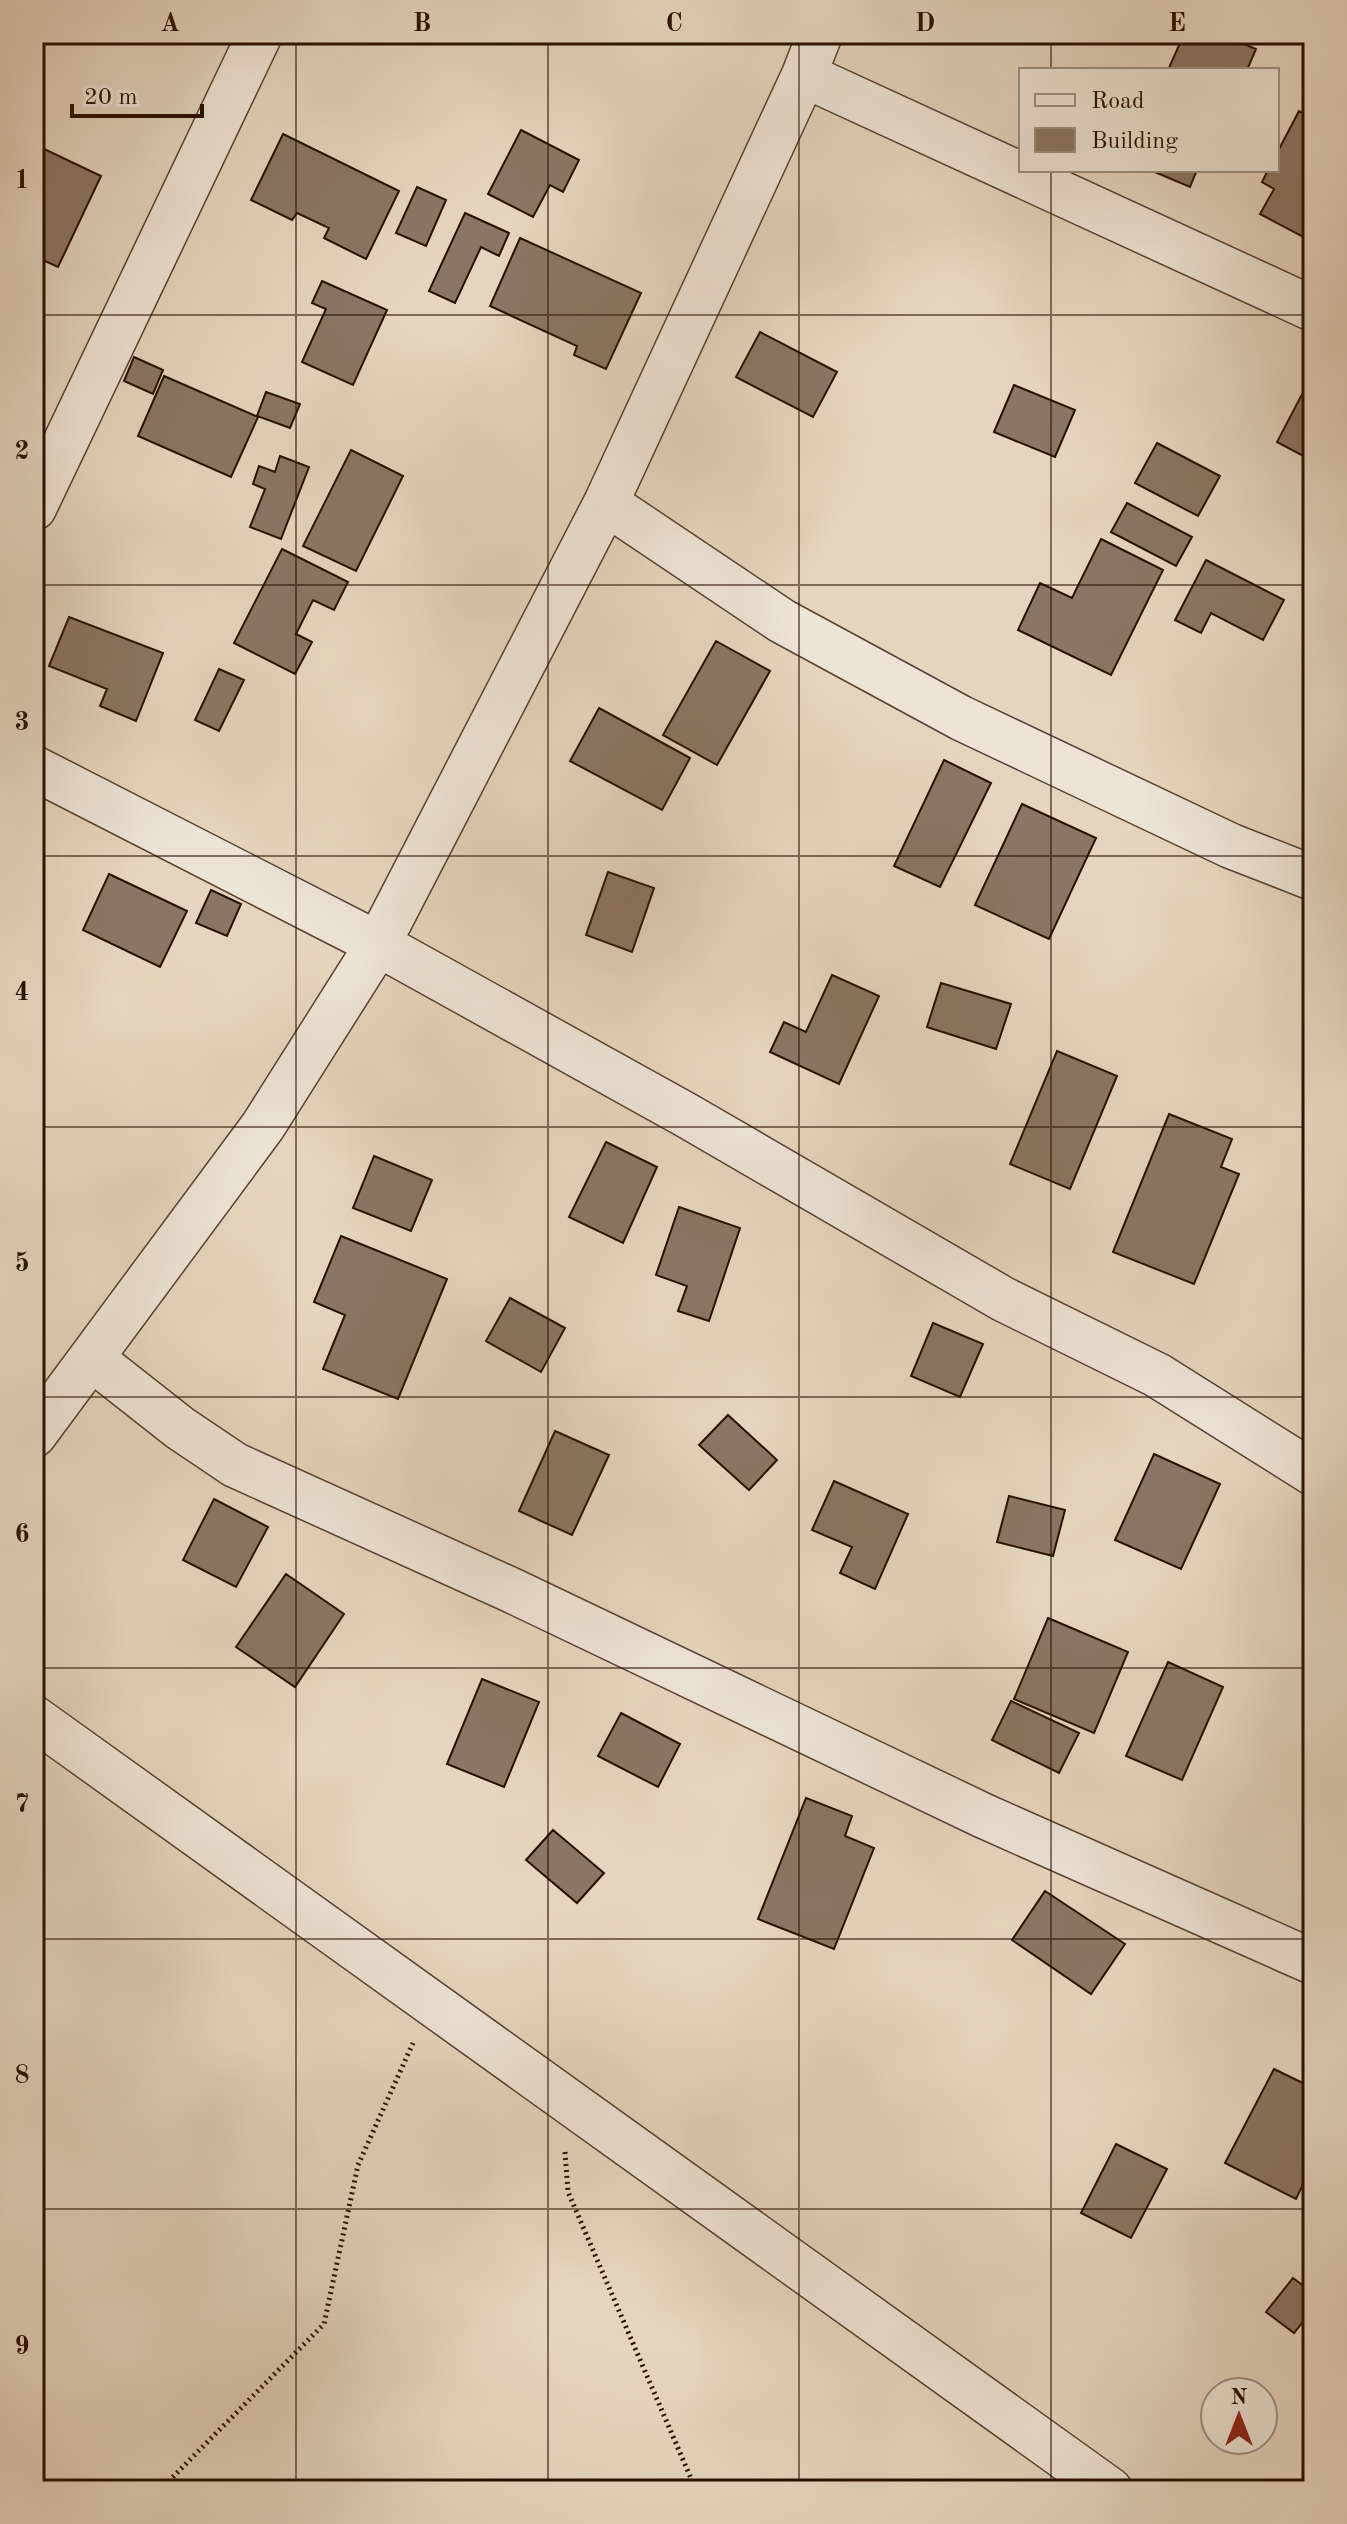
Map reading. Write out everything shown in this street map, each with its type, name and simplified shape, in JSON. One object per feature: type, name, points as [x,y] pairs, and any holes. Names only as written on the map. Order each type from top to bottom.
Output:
[{"type":"street","points":[[34,508],[260,34]]},
{"type":"street","points":[[34,1435],[263,1126],[378,944],[606,503],[804,75],[820,34]]},
{"type":"street","points":[[804,75],[1313,309]]},
{"type":"street","points":[[606,503],[782,621],[961,718],[1231,846],[1313,878]]},
{"type":"street","points":[[34,768],[378,944],[686,1115],[1003,1299],[1157,1375],[1313,1473]]},
{"type":"street","points":[[91,1358],[180,1428],[235,1465],[511,1590],[984,1816],[1313,1962]]},
{"type":"street","points":[[34,1718],[1110,2490]]},
{"type":"path","points":[[160,2490],[324,2324],[358,2165],[431,2002]]},
{"type":"path","points":[[561,2095],[568,2192],[696,2490]]},
{"type":"building","points":[[1184,34],[1220,34],[1256,49],[1248,68],[1169,68]]},
{"type":"building","points":[[1299,111],[1313,119],[1313,242],[1260,214],[1274,189],[1262,182],[1267,172],[1279,172],[1279,149]]},
{"type":"building","points":[[521,130],[579,160],[563,192],[550,185],[533,217],[488,194]]},
{"type":"building","points":[[283,134],[399,191],[366,259],[324,238],[329,228],[297,213],[292,220],[251,200]]},
{"type":"building","points":[[42,148],[101,176],[58,267],[34,256],[34,165]]},
{"type":"building","points":[[1155,172],[1196,172],[1190,187]]},
{"type":"building","points":[[417,187],[446,200],[426,246],[396,233]]},
{"type":"building","points":[[465,213],[509,233],[499,256],[481,247],[455,303],[429,291]]},
{"type":"building","points":[[520,238],[641,293],[606,369],[574,355],[577,346],[490,306]]},
{"type":"building","points":[[322,281],[387,310],[353,385],[302,362],[326,309],[312,303]]},
{"type":"building","points":[[760,332],[837,372],[813,417],[736,377]]},
{"type":"building","points":[[134,357],[163,370],[153,394],[124,381]]},
{"type":"building","points":[[164,376],[258,417],[231,477],[138,436]]},
{"type":"building","points":[[1310,379],[1313,380],[1313,461],[1277,442]]},
{"type":"building","points":[[1014,385],[1075,410],[1055,457],[994,432]]},
{"type":"building","points":[[266,392],[300,404],[290,428],[257,416]]},
{"type":"building","points":[[1157,443],[1220,476],[1198,516],[1135,483]]},
{"type":"building","points":[[351,450],[403,476],[356,571],[303,546]]},
{"type":"building","points":[[280,456],[309,467],[281,539],[250,527],[265,489],[253,484],[259,466],[275,472]]},
{"type":"building","points":[[1127,503],[1192,537],[1176,566],[1111,532]]},
{"type":"building","points":[[1101,539],[1163,570],[1111,675],[1018,630],[1040,583],[1072,598]]},
{"type":"building","points":[[282,549],[348,582],[334,610],[313,600],[296,634],[312,642],[295,674],[234,643]]},
{"type":"building","points":[[1206,560],[1284,600],[1263,640],[1211,613],[1201,633],[1175,620]]},
{"type":"building","points":[[69,617],[163,653],[136,721],[100,706],[107,689],[49,666]]},
{"type":"building","points":[[716,641],[770,671],[717,765],[663,735]]},
{"type":"building","points":[[219,669],[244,680],[219,731],[195,720]]},
{"type":"building","points":[[599,708],[690,758],[662,810],[570,761]]},
{"type":"building","points":[[944,760],[991,783],[940,887],[894,866]]},
{"type":"building","points":[[1022,804],[1096,838],[1049,939],[975,905]]},
{"type":"building","points":[[608,872],[654,888],[632,952],[586,935]]},
{"type":"building","points":[[109,874],[187,911],[160,967],[83,930]]},
{"type":"building","points":[[211,890],[241,904],[227,936],[196,923]]},
{"type":"building","points":[[832,975],[879,996],[839,1084],[770,1052],[784,1022],[806,1032]]},
{"type":"building","points":[[941,983],[1011,1004],[996,1049],[927,1027]]},
{"type":"building","points":[[1057,1051],[1117,1076],[1070,1189],[1010,1164]]},
{"type":"building","points":[[1169,1114],[1232,1139],[1221,1167],[1239,1174],[1194,1284],[1113,1252]]},
{"type":"building","points":[[606,1142],[657,1167],[623,1243],[569,1217]]},
{"type":"building","points":[[374,1156],[432,1180],[411,1231],[353,1208]]},
{"type":"building","points":[[679,1207],[740,1228],[709,1321],[678,1311],[687,1286],[656,1275]]},
{"type":"building","points":[[341,1236],[447,1279],[398,1399],[323,1369],[345,1315],[314,1302]]},
{"type":"building","points":[[510,1298],[565,1328],[541,1372],[486,1341]]},
{"type":"building","points":[[933,1323],[983,1344],[960,1397],[911,1376]]},
{"type":"building","points":[[728,1415],[777,1460],[749,1490],[699,1445]]},
{"type":"building","points":[[555,1431],[609,1455],[572,1535],[519,1511]]},
{"type":"building","points":[[1154,1454],[1220,1484],[1181,1569],[1115,1540]]},
{"type":"building","points":[[834,1481],[908,1514],[875,1589],[840,1573],[852,1547],[812,1530]]},
{"type":"building","points":[[1009,1496],[1065,1510],[1053,1556],[997,1542]]},
{"type":"building","points":[[214,1499],[268,1527],[236,1587],[183,1560]]},
{"type":"building","points":[[286,1574],[344,1614],[295,1687],[236,1647]]},
{"type":"building","points":[[1048,1618],[1128,1652],[1094,1733],[1014,1699]]},
{"type":"building","points":[[1168,1662],[1223,1687],[1182,1780],[1126,1756]]},
{"type":"building","points":[[482,1679],[539,1702],[504,1787],[447,1764]]},
{"type":"building","points":[[1011,1701],[1079,1733],[1059,1773],[992,1740]]},
{"type":"building","points":[[621,1713],[680,1744],[658,1787],[598,1756]]},
{"type":"building","points":[[806,1798],[852,1816],[845,1836],[874,1848],[834,1949],[758,1919]]},
{"type":"building","points":[[553,1830],[604,1873],[577,1903],[526,1860]]},
{"type":"building","points":[[1045,1891],[1125,1944],[1091,1994],[1012,1940]]},
{"type":"building","points":[[1274,2069],[1313,2088],[1313,2164],[1296,2199],[1225,2163]]},
{"type":"building","points":[[1116,2144],[1167,2169],[1131,2238],[1081,2213]]},
{"type":"building","points":[[1293,2278],[1313,2293],[1313,2309],[1294,2333],[1266,2312]]}]
